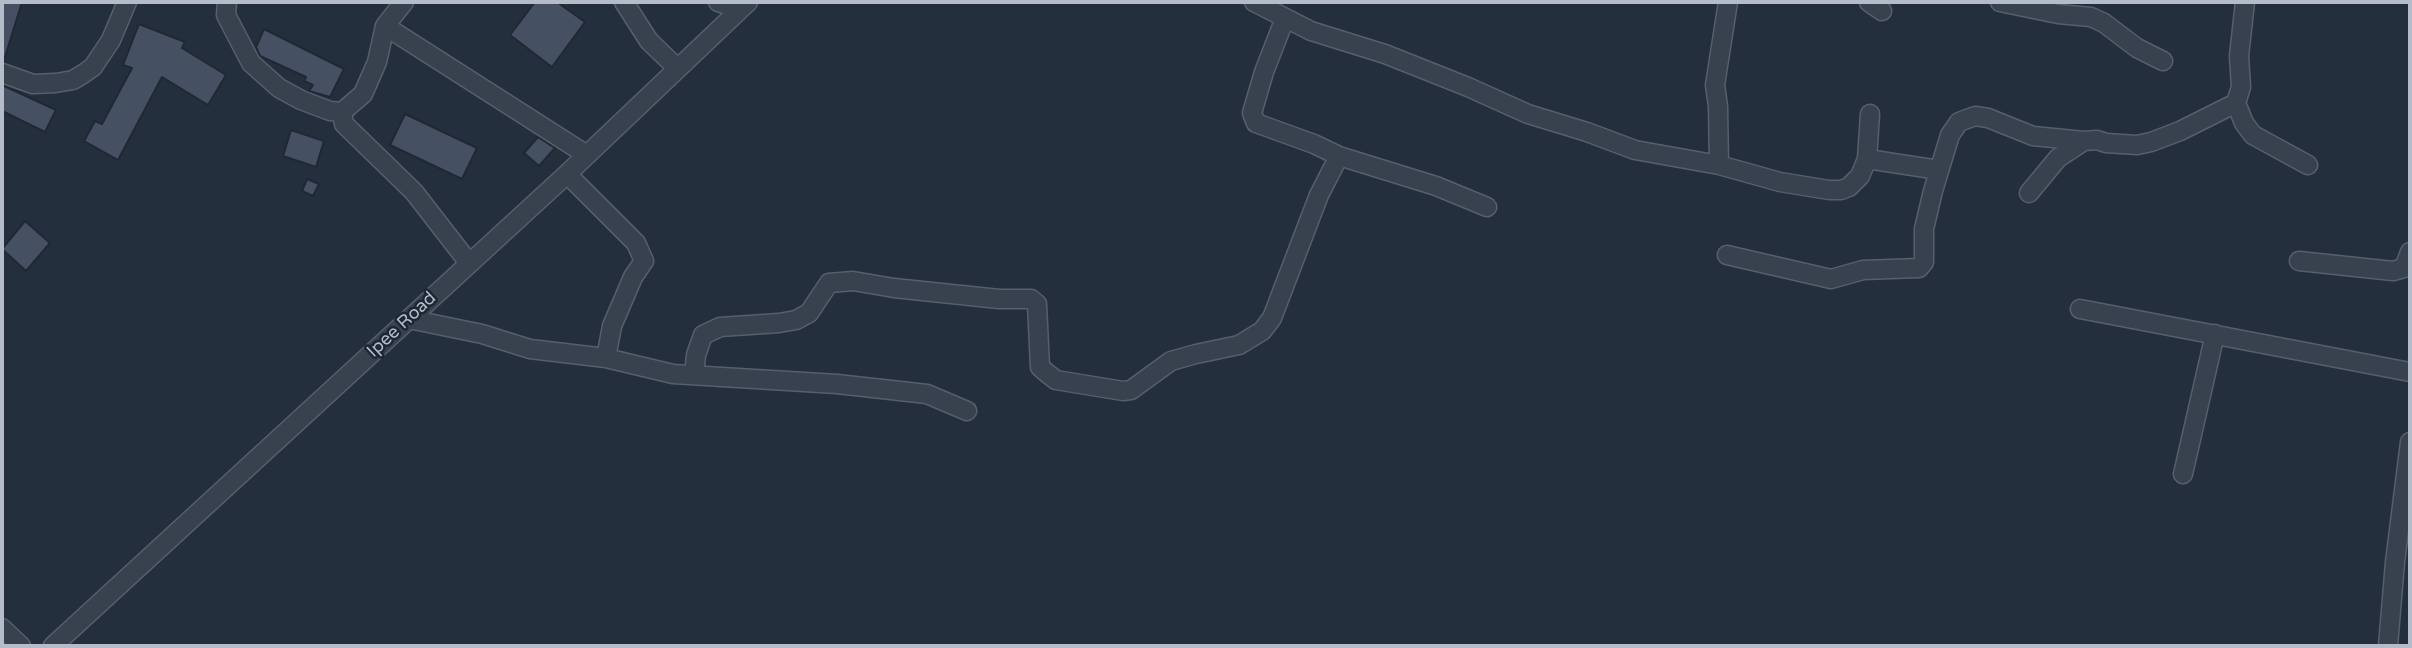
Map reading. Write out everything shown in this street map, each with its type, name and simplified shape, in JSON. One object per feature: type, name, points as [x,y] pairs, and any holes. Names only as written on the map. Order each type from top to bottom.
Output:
[{"type":"street","points":[[2,73],[33,84],[73,80],[93,67],[111,40],[127,2]]},
{"type":"street","points":[[227,2],[226,15],[251,63],[279,88],[301,100],[330,111],[342,112],[363,94],[377,62],[385,26],[404,2]]},
{"type":"street","points":[[624,2],[649,41],[677,68]]},
{"type":"street","points":[[718,2],[744,5]]},
{"type":"street","points":[[1254,2],[1311,31],[1385,54],[1528,114],[1635,150],[1719,165],[1780,182],[1829,190],[1849,187],[1860,176],[1867,159],[1870,114]]},
{"type":"street","points":[[1719,165],[1715,85],[1728,2]]},
{"type":"street","points":[[2000,2],[2058,14],[2091,17],[2104,23],[2137,48],[2163,61]]},
{"type":"street","points":[[2245,2],[2239,56],[2241,87],[2236,103],[2244,123],[2253,135],[2308,164]]},
{"type":"street","name":"Ipee Road","points":[[53,646],[567,174],[744,5]]},
{"type":"street","points":[[1284,18],[1252,113],[1256,123],[1339,156],[1436,186],[1487,207]]},
{"type":"street","points":[[385,26],[587,155]]},
{"type":"street","points":[[1727,255],[1831,279],[1863,270],[1919,268],[1924,262],[1924,229],[1940,170],[1950,135],[1959,122],[1975,116],[2033,136],[2137,145],[2164,138],[2236,103]]},
{"type":"street","points":[[342,112],[344,124],[414,192],[469,263]]},
{"type":"street","points":[[2029,193],[2058,158],[2084,141]]},
{"type":"street","points":[[694,375],[702,335],[720,327],[796,320],[809,313],[828,283],[853,281],[999,299],[1031,299],[1037,304],[1040,367],[1056,380],[1131,390],[1171,361],[1239,345],[1262,331],[1272,318],[1319,195],[1339,156]]},
{"type":"street","points":[[1867,159],[1940,170]]},
{"type":"street","points":[[567,174],[636,243],[644,261],[633,277],[612,326],[606,358]]},
{"type":"street","points":[[2299,261],[2393,271],[2404,268],[2410,252]]},
{"type":"street","points":[[2081,309],[2410,372]]},
{"type":"street","points":[[409,319],[482,334],[530,349],[606,358],[673,374],[837,384],[927,394],[967,411]]},
{"type":"street","points":[[2183,474],[2215,334]]},
{"type":"street","points":[[2388,646],[2403,563],[2410,442]]},
{"type":"street","points":[[2,628],[21,646]]},
{"type":"building","points":[[2,2],[22,2],[5,57],[2,57]]},
{"type":"building","points":[[535,2],[557,2],[585,22],[552,67],[510,35]]},
{"type":"building","points":[[139,24],[185,42],[182,48],[226,75],[208,105],[162,77],[118,160],[84,141],[95,121],[102,124],[132,68],[123,65]]},
{"type":"building","points":[[264,29],[344,69],[330,97],[309,91],[313,85],[304,81],[306,77],[260,56],[256,47]]},
{"type":"building","points":[[2,85],[56,110],[45,132],[2,111]]},
{"type":"building","points":[[405,114],[477,148],[462,179],[390,145]]},
{"type":"building","points":[[291,130],[324,141],[316,167],[283,156]]},
{"type":"building","points":[[538,137],[555,148],[539,166],[524,153]]},
{"type":"building","points":[[307,179],[319,184],[313,196],[302,191]]},
{"type":"building","points":[[25,221],[50,243],[26,271],[2,249]]}]
